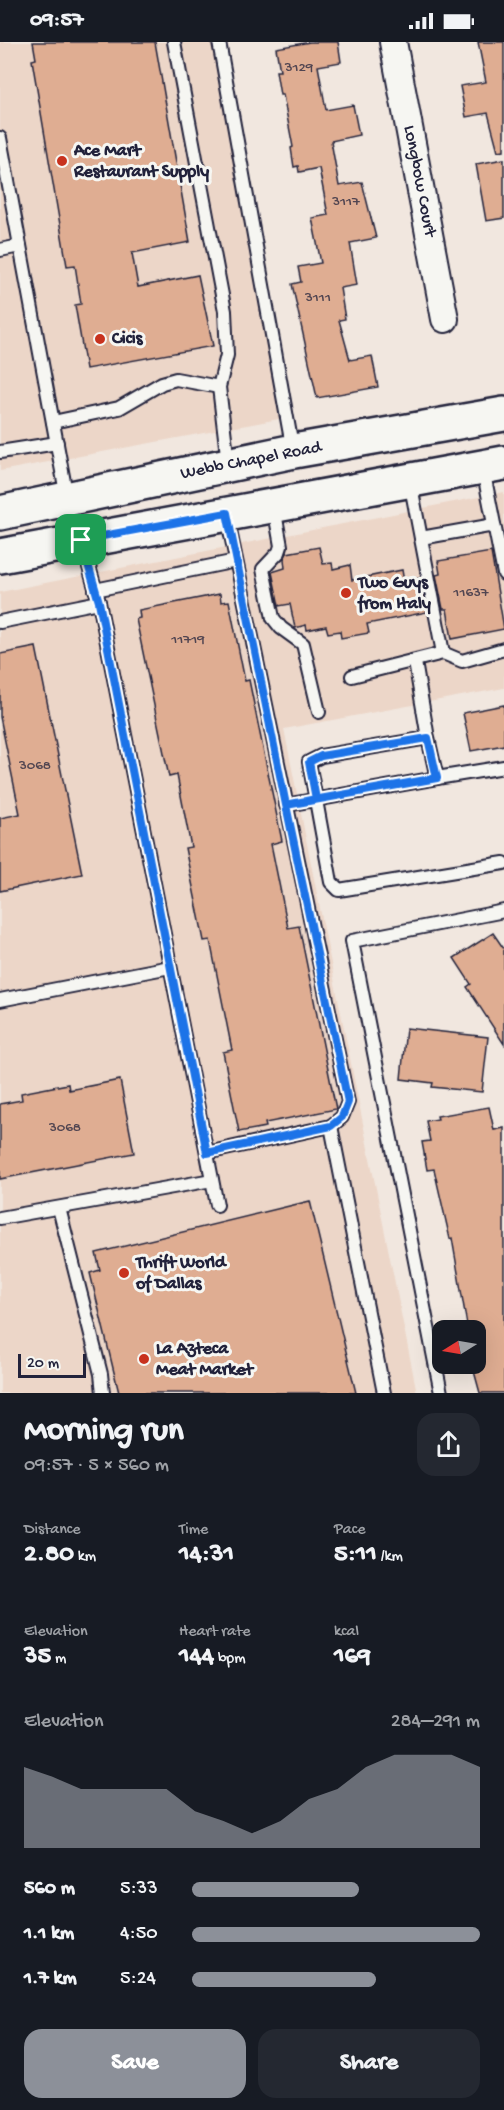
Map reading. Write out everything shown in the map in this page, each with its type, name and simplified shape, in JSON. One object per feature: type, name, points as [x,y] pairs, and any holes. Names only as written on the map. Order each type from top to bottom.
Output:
[{"type":"main road","name":"Webb Chapel Road","points":[[0,513],[294,451],[504,414]]},
{"type":"main road","points":[[0,556],[493,465]]},
{"type":"main road","points":[[68,499],[81,540]]},
{"type":"street","name":"Longbow Court","points":[[393,42],[445,319]]},
{"type":"lane","points":[[174,42],[225,311],[227,355],[219,387],[228,464]]},
{"type":"lane","points":[[219,42],[294,451]]},
{"type":"lane","points":[[0,138],[68,499]]},
{"type":"lane","points":[[0,250],[20,246]]},
{"type":"lane","points":[[53,422],[119,408],[162,383],[176,379],[219,387]]},
{"type":"lane","points":[[0,452],[57,443]]},
{"type":"lane","points":[[493,465],[494,525],[504,574]]},
{"type":"lane","points":[[410,480],[443,653]]},
{"type":"lane","points":[[274,504],[281,546],[279,552],[263,569],[273,618],[281,628],[303,644],[319,712]]},
{"type":"lane","points":[[207,1153],[331,1126],[342,1117],[348,1102],[227,513]]},
{"type":"lane","points":[[421,538],[494,525]]},
{"type":"lane","points":[[81,540],[99,602],[217,1205]]},
{"type":"lane","points":[[95,590],[236,561]]},
{"type":"lane","points":[[0,622],[99,602]]},
{"type":"lane","points":[[352,676],[415,662],[443,653],[462,661],[504,649]]},
{"type":"lane","points":[[415,662],[437,778]]},
{"type":"lane","points":[[428,738],[321,756],[309,762],[331,882],[339,890],[504,863]]},
{"type":"lane","points":[[286,805],[504,767]]},
{"type":"lane","points":[[441,1393],[352,941],[504,911]]},
{"type":"lane","points":[[0,1000],[170,967]]},
{"type":"lane","points":[[331,1126],[384,1393]]},
{"type":"lane","points":[[0,1218],[212,1180]]},
{"type":"lane","points":[[59,1208],[102,1374],[104,1393]]},
{"type":"shaded area","points":[[0,42],[213,42],[284,418],[0,471]]},
{"type":"shaded area","points":[[504,492],[504,688],[284,729],[417,1393],[0,1393],[0,592]]},
{"type":"building","points":[[33,42],[155,42],[190,242],[132,253],[138,287],[198,275],[213,346],[86,369],[75,305],[81,304],[75,265],[67,266],[32,60],[36,59]]},
{"type":"building","points":[[310,42],[338,42],[341,62],[318,66],[326,110],[353,105],[359,135],[331,141],[339,186],[362,182],[376,238],[350,243],[357,285],[340,288],[345,319],[339,320],[350,360],[372,356],[378,387],[317,398],[292,284],[301,282],[298,267],[321,263],[312,218],[328,215],[319,168],[299,172],[298,166],[294,167],[291,148],[293,147],[276,71],[280,71],[276,48]]},
{"type":"building","points":[[478,42],[504,42],[504,150],[498,151],[488,113],[466,117],[460,86],[486,82]]},
{"type":"building","points":[[504,159],[504,218],[486,221],[476,164]]},
{"type":"building","name":"Two Guys from Italy","points":[[319,547],[323,564],[332,563],[333,569],[350,565],[352,580],[402,570],[404,582],[420,578],[427,612],[367,624],[369,633],[341,638],[340,631],[328,633],[326,626],[307,630],[306,625],[295,628],[290,604],[279,606],[272,572],[285,568],[284,559],[287,553]]},
{"type":"building","points":[[491,552],[504,629],[452,639],[447,609],[443,609],[436,575],[440,574],[438,561]]},
{"type":"building","points":[[220,594],[221,602],[229,601],[245,681],[249,680],[282,841],[271,844],[288,928],[299,926],[336,1109],[265,1123],[266,1127],[239,1132],[223,1052],[232,1050],[210,940],[204,941],[185,848],[191,847],[177,775],[169,777],[136,619],[140,618],[139,610]]},
{"type":"building","points":[[36,647],[82,874],[0,891],[0,818],[20,814],[0,717],[0,654]]},
{"type":"building","points":[[504,705],[504,745],[471,751],[463,713]]},
{"type":"building","points":[[493,933],[504,949],[504,1044],[467,987],[471,984],[454,958]]},
{"type":"building","points":[[406,1028],[488,1037],[482,1092],[432,1087],[433,1083],[401,1079]]},
{"type":"building","points":[[120,1080],[134,1153],[0,1179],[0,1104],[22,1100],[21,1093],[68,1084],[69,1090]]},
{"type":"building","points":[[489,1107],[494,1130],[504,1128],[504,1393],[480,1393],[475,1374],[486,1374],[486,1320],[466,1320],[452,1238],[450,1239],[434,1169],[427,1170],[422,1142],[430,1141],[426,1121],[438,1119],[437,1116]]},
{"type":"building","points":[[310,1201],[356,1393],[119,1393],[90,1273],[100,1270],[96,1253]]},
{"type":"place","name":"Ace Mart Restaurant Supply","points":[[62,161]]},
{"type":"place","name":"Cicis","points":[[100,339]]},
{"type":"place","name":"Two Guys from Italy","points":[[346,593]]},
{"type":"place","name":"Thrift World of Dallas","points":[[124,1273]]},
{"type":"place","name":"La Azteca Meat Market","points":[[144,1359]]},
{"type":"route","points":[[81,540],[99,602],[207,1153],[331,1126],[342,1117],[348,1102],[286,805],[437,778],[428,738],[321,756],[309,762],[316,799],[286,805],[227,513],[81,540]]}]
